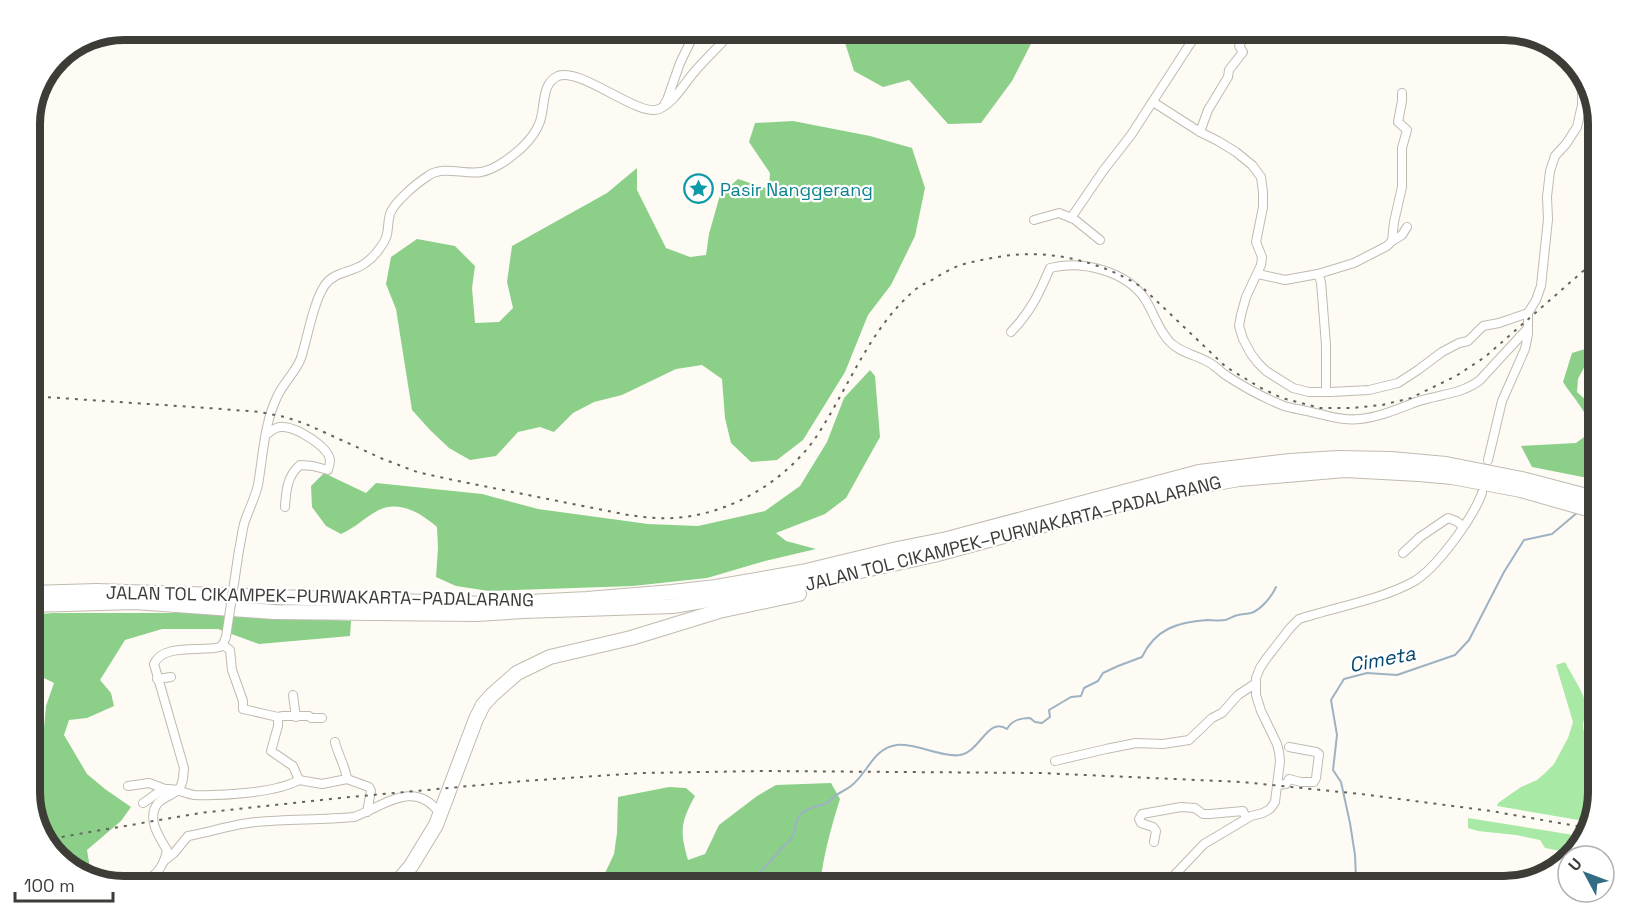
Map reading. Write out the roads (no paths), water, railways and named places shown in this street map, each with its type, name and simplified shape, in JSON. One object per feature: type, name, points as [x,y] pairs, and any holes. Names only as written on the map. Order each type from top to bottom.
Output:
[{"type":"highway","name":"JALAN TOL CIKAMPEK–PURWAKARTA–PADALARANG","points":[[41,593],[97,591],[488,604],[624,597],[716,587],[802,572],[947,539],[1199,472],[1338,458],[1446,464],[1523,485],[1588,508]]},
{"type":"highway","name":"JALAN TOL CIKAMPEK–PURWAKARTA–PADALARANG","points":[[41,605],[135,602],[274,612],[476,614],[673,606],[792,586],[934,555],[1162,493],[1239,479],[1345,470],[1452,477],[1523,485],[1588,497]]},
{"type":"highway","points":[[402,876],[428,840],[441,814],[480,712],[492,694],[517,673],[550,657],[631,638],[719,611],[843,583],[880,566]]},
{"type":"street","points":[[659,109],[667,100],[691,40]]},
{"type":"street","points":[[322,718],[278,717],[243,709],[243,701],[232,670],[230,650],[224,641],[244,525],[257,487],[266,435],[277,396],[300,361],[322,289],[334,275],[364,264],[379,250],[389,232],[390,215],[396,203],[426,177],[441,171],[483,172],[512,157],[522,148],[539,124],[548,84],[553,79],[566,74],[648,110],[659,109],[669,103],[724,40]]},
{"type":"street","points":[[1071,218],[1103,171],[1126,143],[1193,40]]},
{"type":"street","points":[[1200,132],[1208,110],[1228,77],[1229,70],[1243,53],[1239,46],[1243,40]]},
{"type":"street","points":[[1392,241],[1402,187],[1402,148],[1407,130],[1398,122],[1402,93]]},
{"type":"street","points":[[1488,460],[1502,401],[1525,349],[1528,313],[1541,286],[1550,171],[1555,156],[1577,127],[1582,94]]},
{"type":"street","points":[[1153,102],[1236,152],[1252,165],[1261,177],[1263,207],[1256,242],[1262,258],[1258,274],[1246,297],[1239,326],[1251,354],[1266,371],[1293,388],[1310,392],[1369,390],[1398,383],[1442,352],[1468,341],[1483,326],[1528,313]]},
{"type":"street","points":[[1034,220],[1059,213],[1071,218],[1100,240]]},
{"type":"street","points":[[1258,274],[1285,280],[1318,274],[1365,259],[1388,246],[1402,235],[1407,227]]},
{"type":"street","points":[[1011,333],[1036,300],[1050,267],[1076,265],[1098,270],[1118,277],[1137,290],[1151,310],[1158,326],[1175,346],[1209,362],[1246,387],[1286,406],[1332,418],[1358,420],[1472,386],[1528,328]]},
{"type":"street","points":[[1318,274],[1321,282],[1326,345],[1326,392]]},
{"type":"street","points":[[266,435],[276,428],[293,429],[315,441],[326,451],[330,460],[328,470],[300,465],[291,474],[285,507]]},
{"type":"street","points":[[1173,876],[1204,844],[1246,818],[1263,813],[1275,802],[1279,752],[1261,711],[1256,695],[1256,683],[1260,668],[1290,628],[1299,619],[1372,598],[1414,581],[1448,548],[1479,503],[1482,493]]},
{"type":"street","points":[[1403,553],[1420,537],[1448,518],[1463,526]]},
{"type":"street","points":[[153,876],[165,860],[167,850],[157,834],[153,821],[155,810],[158,803],[178,790],[183,780],[184,768],[154,664],[163,653],[214,648],[224,641]]},
{"type":"street","points":[[157,679],[171,677]]},
{"type":"street","points":[[1055,761],[1136,743],[1163,744],[1189,740],[1212,718],[1222,714],[1238,695],[1256,683]]},
{"type":"street","points":[[293,695],[296,717]]},
{"type":"street","points":[[278,717],[272,751],[293,766],[299,780]]},
{"type":"street","points":[[335,742],[346,769],[347,779]]},
{"type":"street","points":[[1277,785],[1286,784],[1288,779],[1314,782],[1316,778],[1319,754],[1288,747]]},
{"type":"street","points":[[128,786],[149,783],[189,794],[231,794],[268,789],[299,780],[322,784],[347,779],[369,787],[367,812]]},
{"type":"street","points":[[143,803],[165,789]]},
{"type":"street","points":[[165,860],[188,836],[230,826],[268,821],[354,817],[390,800],[410,796],[424,799],[441,814]]},
{"type":"street","points":[[1154,842],[1156,831],[1153,827],[1141,823],[1139,819],[1142,814],[1181,807],[1195,808],[1203,814],[1243,811],[1246,818]]},
{"type":"waterway","name":"Cimeta","points":[[1356,876],[1350,823],[1341,782],[1333,770],[1337,735],[1331,700],[1344,679],[1367,673],[1397,675],[1455,655],[1469,640],[1504,572],[1524,540],[1552,534],[1578,512]]},
{"type":"waterway","points":[[756,876],[791,840],[797,819],[803,812],[825,804],[851,786],[876,756],[889,747],[904,745],[960,755],[973,748],[994,727],[1000,726],[1007,729],[1014,722],[1026,718],[1042,723],[1050,717],[1049,710],[1071,697],[1081,696],[1084,688],[1098,681],[1103,673],[1142,657],[1147,647],[1169,629],[1186,623],[1225,620],[1236,615],[1251,613],[1266,602],[1276,587]]},
{"type":"railway","points":[[41,397],[260,412],[306,424],[417,472],[628,515],[673,518],[716,510],[737,502],[776,479],[793,464],[820,431],[886,320],[920,286],[963,264],[1022,254],[1040,254],[1076,260],[1111,271],[1143,288],[1226,367],[1282,398],[1320,408],[1382,405],[1411,398],[1456,376],[1485,357],[1587,267]]},
{"type":"railway","points":[[55,838],[200,813],[340,798],[641,773],[763,771],[1040,773],[1242,782],[1361,794],[1491,811],[1580,827]]},
{"type":"place","name":"Pasir Nanggerang","points":[[699,189]]}]
